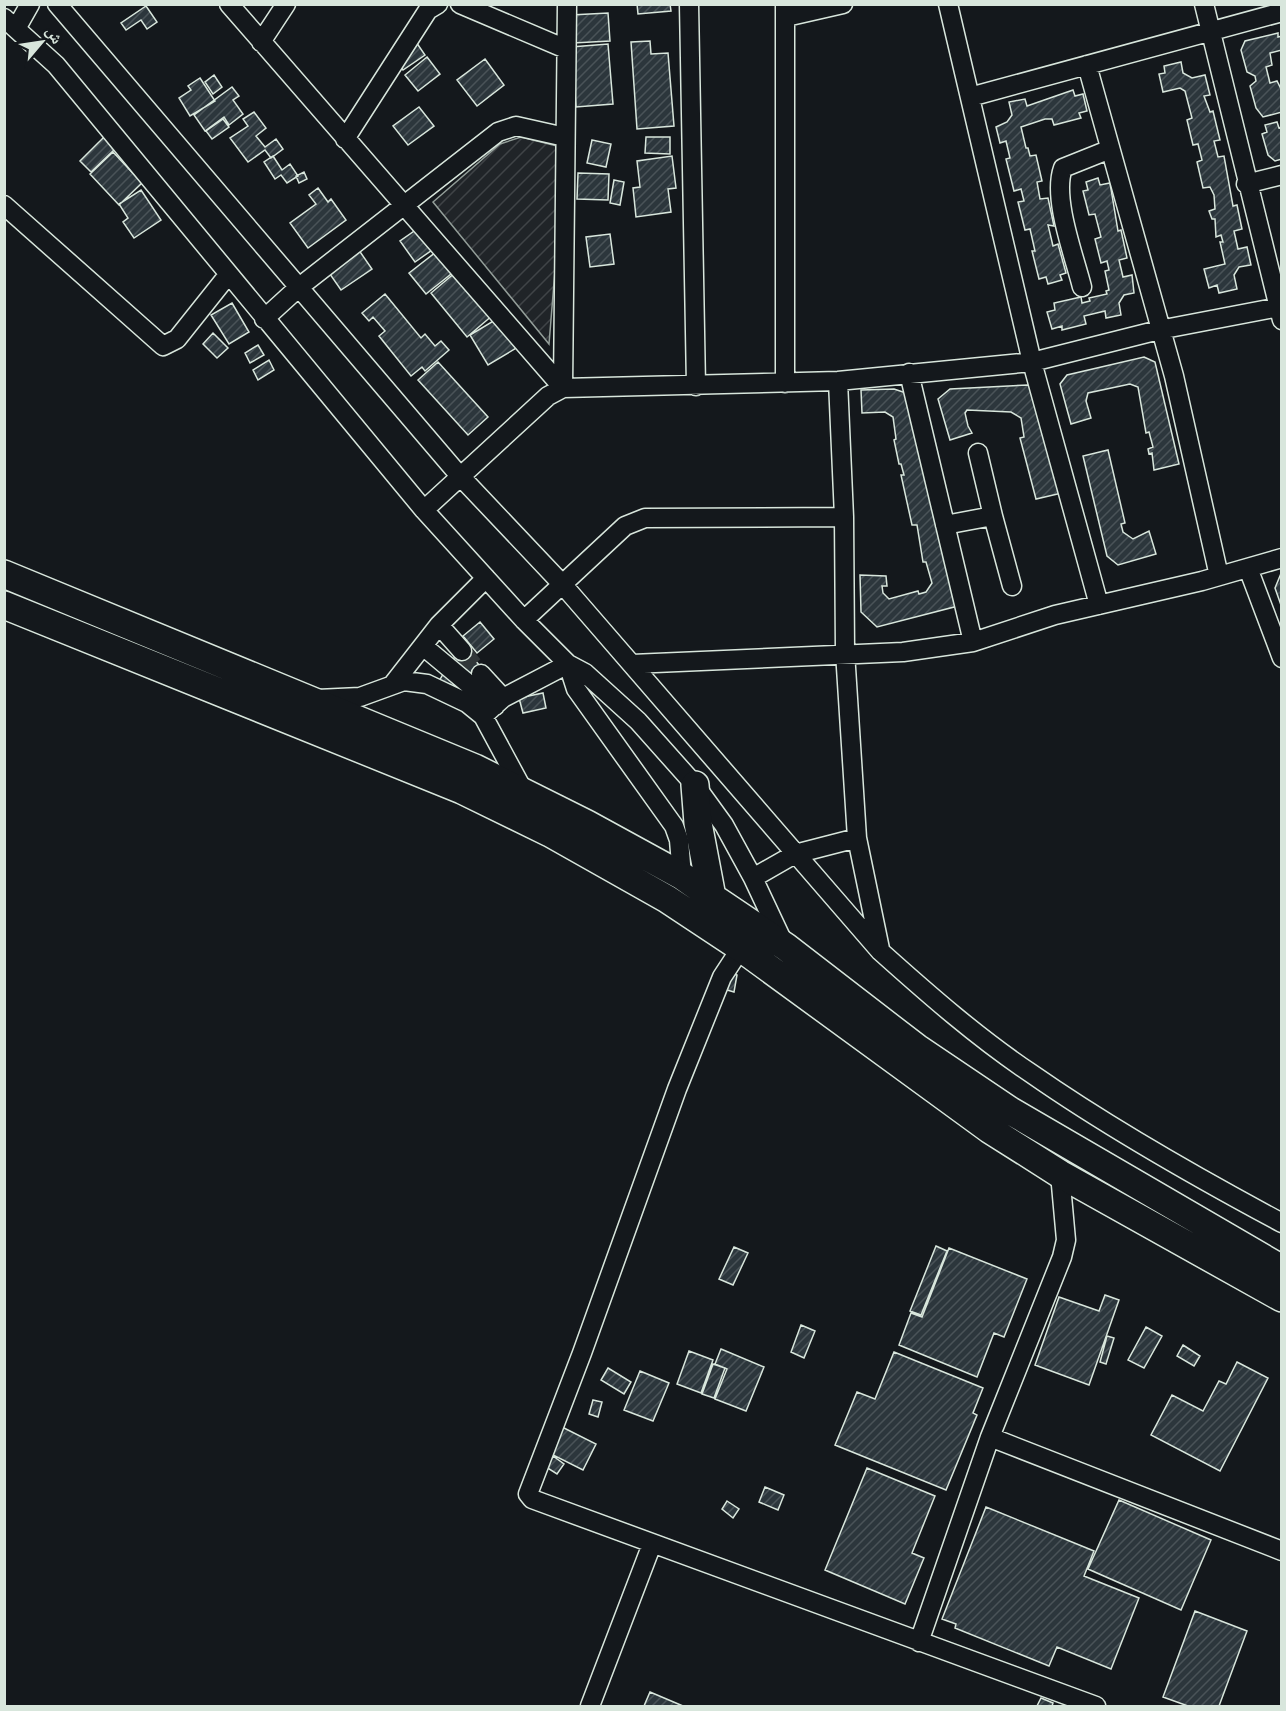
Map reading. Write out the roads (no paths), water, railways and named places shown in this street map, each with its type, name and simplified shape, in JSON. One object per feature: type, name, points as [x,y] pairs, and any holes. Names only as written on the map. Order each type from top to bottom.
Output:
[{"type":"highway","points":[[4,574],[523,789],[681,876],[786,947],[917,1048],[1009,1110],[1281,1269]]},
{"type":"highway","points":[[4,605],[462,790],[630,877],[741,948],[934,1091],[1060,1174],[1281,1298]]},
{"type":"highway","points":[[694,785],[698,823],[712,897]]},
{"type":"street","points":[[30,4],[11,23],[56,65],[424,510],[524,620],[568,664],[585,673],[638,721],[694,785],[724,825],[753,878],[786,947]]},
{"type":"street","points":[[57,4],[459,475],[632,664],[880,951],[922,989],[1030,1074],[1188,1171],[1281,1223]]},
{"type":"street","points":[[229,4],[563,388]]},
{"type":"street","points":[[261,42],[286,4]]},
{"type":"street","points":[[345,138],[428,10],[438,4]]},
{"type":"street","points":[[460,4],[566,49]]},
{"type":"street","points":[[563,388],[567,4]]},
{"type":"street","points":[[689,4],[696,386]]},
{"type":"street","points":[[785,383],[786,11],[843,4]]},
{"type":"street","points":[[948,4],[1032,362],[1099,605]]},
{"type":"street","points":[[424,510],[459,475],[548,396],[563,388],[838,381],[1032,362],[1159,330],[1280,314],[1246,184],[1204,4]]},
{"type":"street","points":[[970,97],[1281,12]]},
{"type":"street","points":[[1087,65],[1108,150],[1174,376],[1220,576]]},
{"type":"street","points":[[264,319],[298,288],[405,207],[498,132],[516,126],[565,137]]},
{"type":"street","points":[[1082,287],[1060,195],[1059,179],[1063,168],[1108,150]]},
{"type":"street","points":[[1246,184],[1281,175]]},
{"type":"street","points":[[4,205],[164,346],[177,339],[228,275]]},
{"type":"street","points":[[909,373],[972,642]]},
{"type":"street","points":[[838,381],[844,517],[845,652],[857,838],[880,951]]},
{"type":"street","points":[[978,453],[1012,586]]},
{"type":"street","points":[[945,525],[993,516]]},
{"type":"street","points":[[524,620],[625,526],[645,518],[844,517]]},
{"type":"street","points":[[632,664],[845,652],[903,652],[972,642],[1055,615],[1220,576],[1281,558]]},
{"type":"street","points":[[1248,568],[1281,658]]},
{"type":"street","points":[[393,684],[439,625],[486,578]]},
{"type":"street","points":[[439,625],[462,651]]},
{"type":"street","points":[[423,646],[494,707]]},
{"type":"street","points":[[310,699],[360,697],[404,681],[427,684],[467,702],[494,707],[568,664]]},
{"type":"street","points":[[568,664],[576,689],[674,826],[680,846],[681,876]]},
{"type":"street","points":[[481,674],[523,789]]},
{"type":"street","points":[[753,878],[795,854],[857,838]]},
{"type":"street","points":[[741,948],[722,977],[677,1089],[586,1342],[528,1491],[532,1499],[1096,1707]]},
{"type":"street","points":[[919,1642],[990,1437],[1062,1257],[1066,1240],[1060,1174]]},
{"type":"street","points":[[990,1437],[1281,1551]]},
{"type":"street","points":[[590,1707],[652,1544]]},
{"type":"tunnel","points":[[462,651],[481,674]]}]
